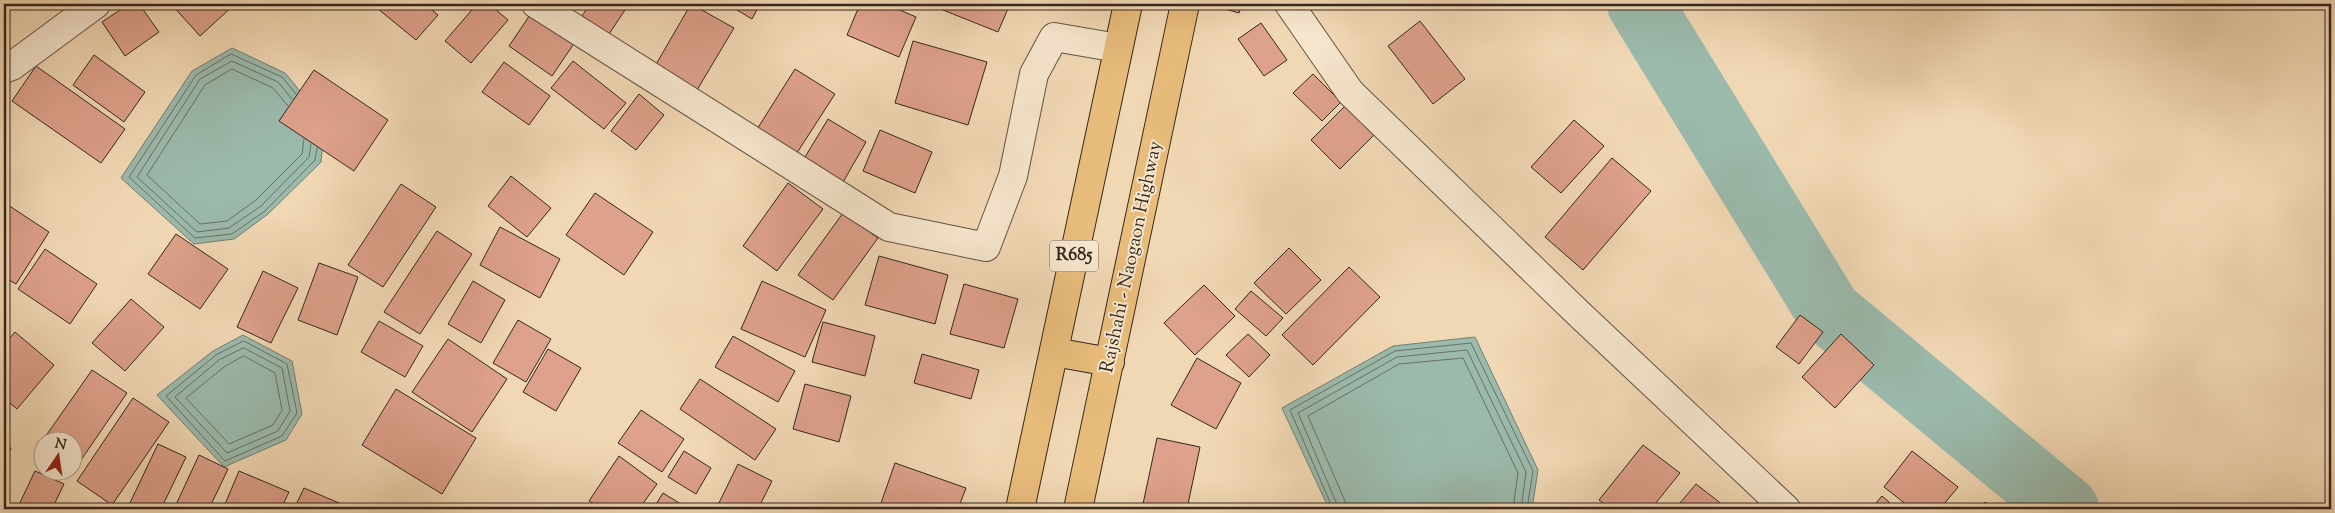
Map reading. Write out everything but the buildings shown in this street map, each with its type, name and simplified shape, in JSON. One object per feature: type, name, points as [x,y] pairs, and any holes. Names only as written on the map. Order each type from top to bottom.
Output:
[{"type":"main road","name":"R685","points":[[1020,509],[1128,4]]},
{"type":"main road","name":"Rajshahi - Naogaon Highway","points":[[1078,509],[1185,4]]},
{"type":"main road","points":[[1054,352],[1110,362]]},
{"type":"street","points":[[4,69],[12,66],[96,4]]},
{"type":"street","points":[[536,4],[889,227],[986,247],[1013,176],[1034,74],[1054,37],[1118,48]]},
{"type":"street","points":[[1289,4],[1350,92],[1577,312],[1785,509]]},
{"type":"water","points":[[232,48],[285,73],[325,121],[321,162],[268,214],[234,239],[194,244],[121,178],[192,71]]},
{"type":"water","points":[[243,335],[292,361],[302,414],[286,440],[224,467],[157,395],[213,351]]},
{"type":"water","points":[[1475,337],[1538,470],[1532,509],[1329,509],[1282,408],[1393,346]]},
{"type":"waterway","points":[[1640,4],[1829,312],[2066,509]]}]
